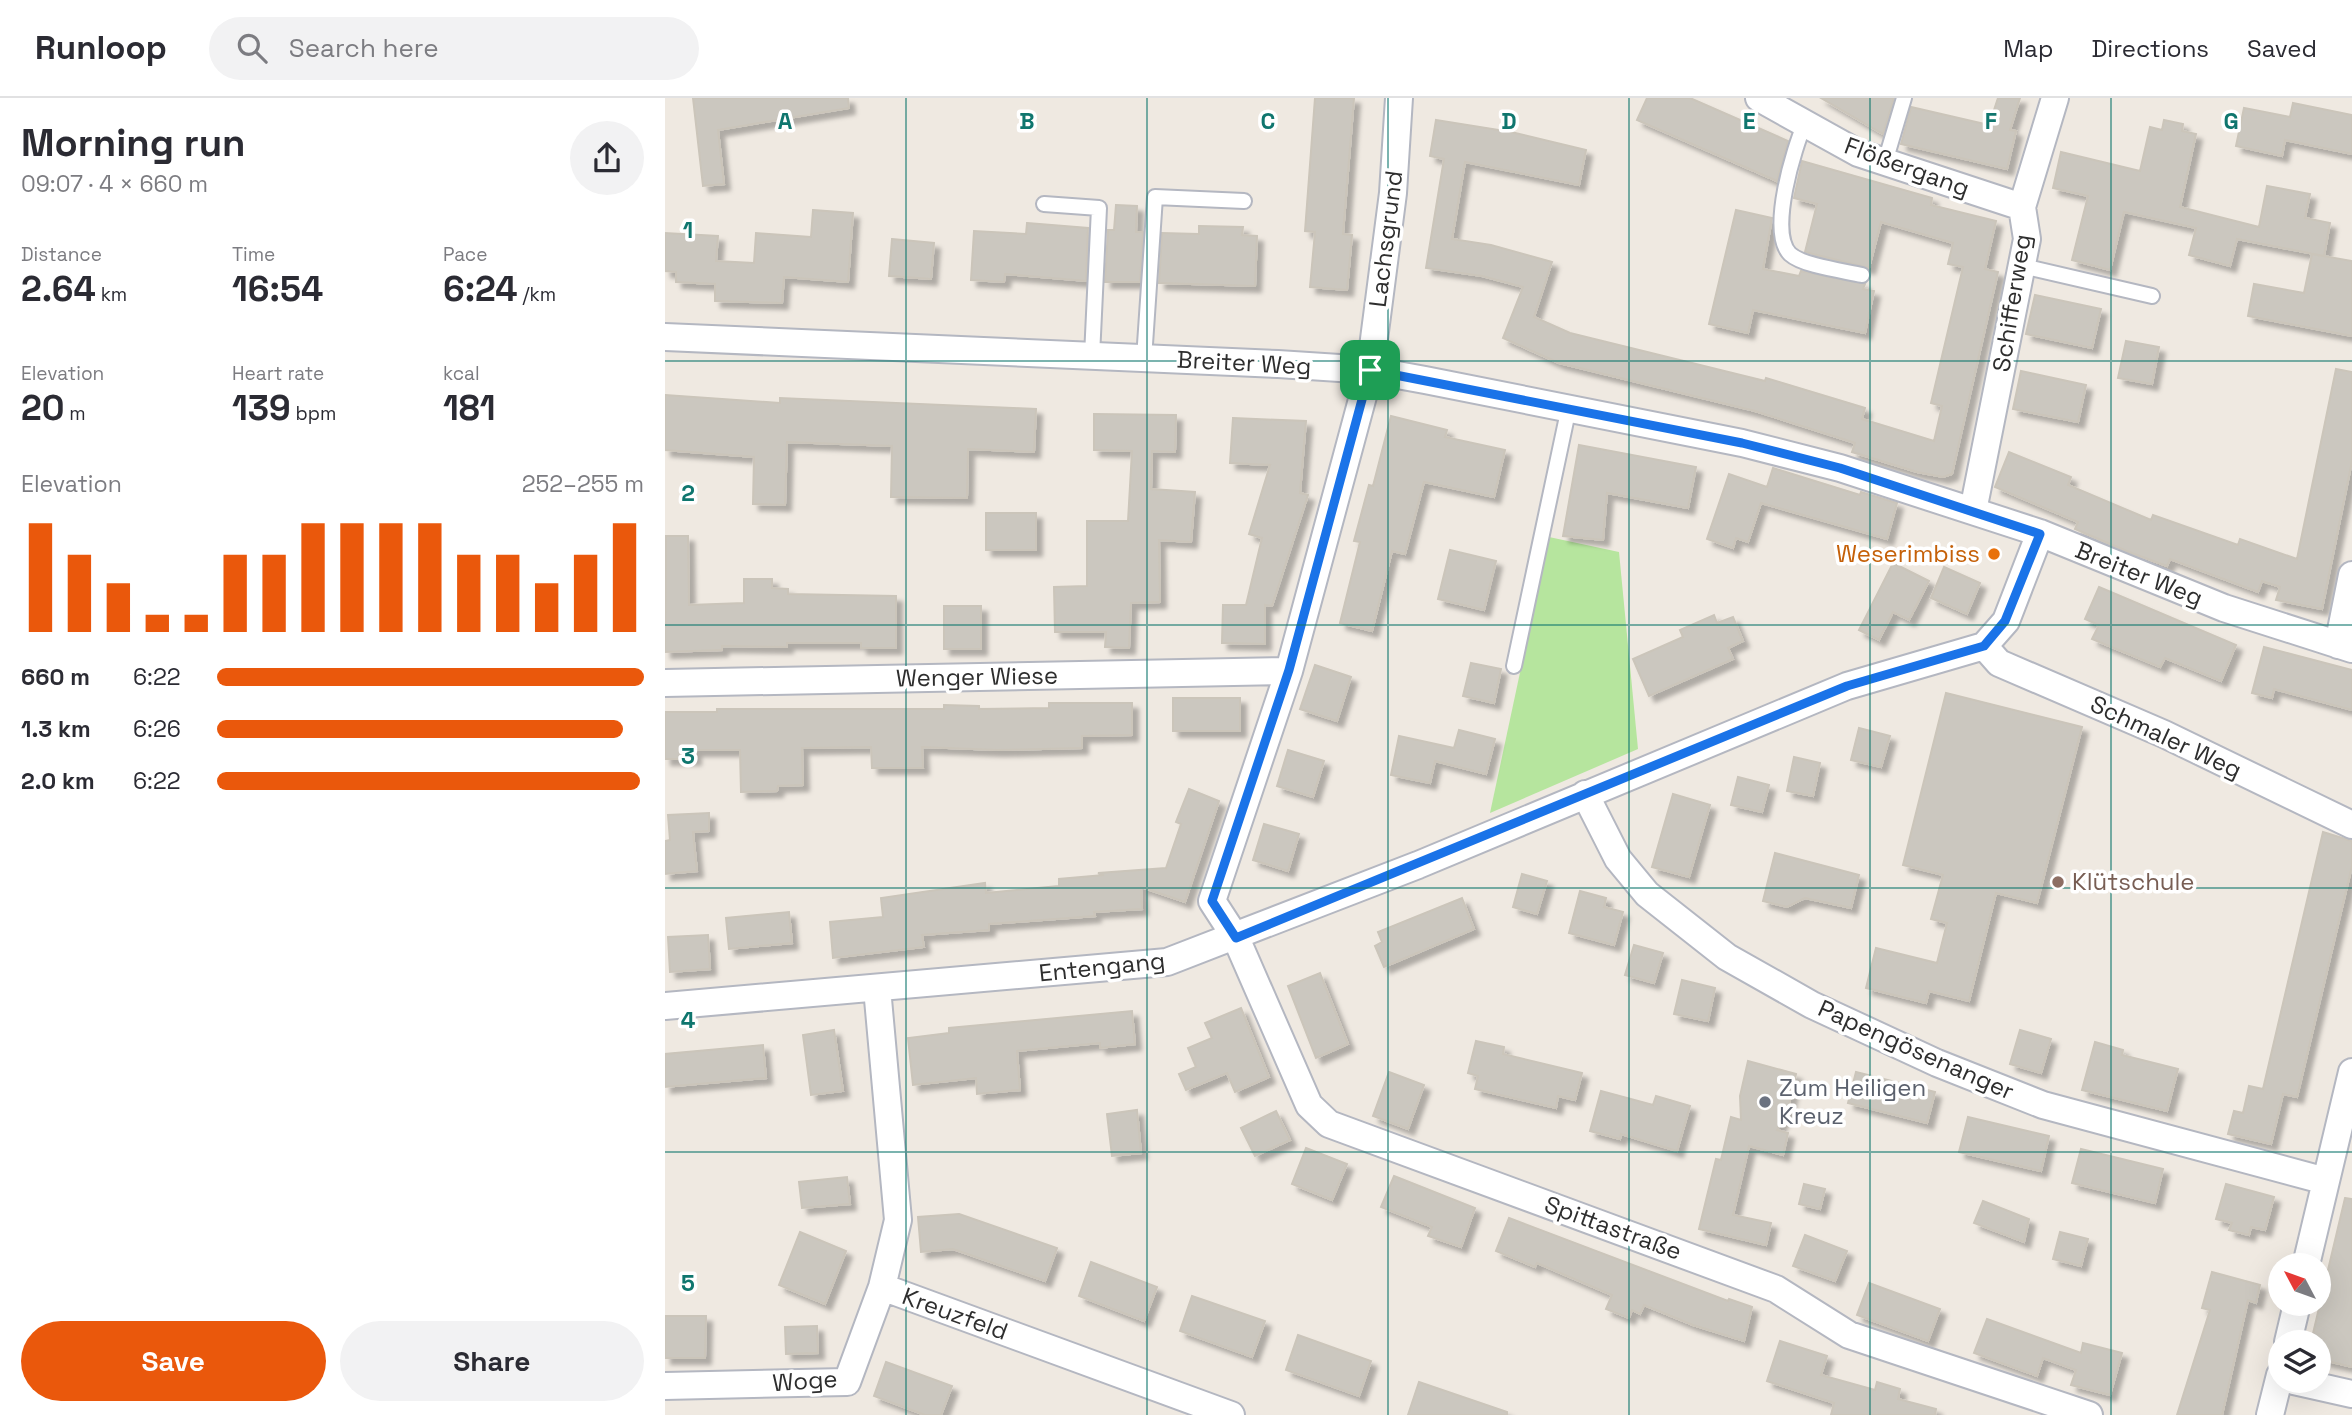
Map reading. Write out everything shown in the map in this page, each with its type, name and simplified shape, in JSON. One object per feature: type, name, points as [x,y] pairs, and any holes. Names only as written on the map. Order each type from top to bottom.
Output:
[{"type":"street","name":"Lachsgrund","points":[[1236,938],[1212,901],[1289,670],[1370,370],[1394,193],[1399,98]]},
{"type":"street","name":"Flößergang","points":[[1759,98],[1857,153],[2022,207]]},
{"type":"street","name":"Schifferweg","points":[[1973,511],[2027,239],[2022,207],[2055,98]]},
{"type":"street","name":"Breiter Weg","points":[[665,337],[1370,370],[1569,407],[1840,468],[2040,534],[2224,608],[2345,647]]},
{"type":"street","points":[[1984,646],[2005,621],[2040,534]]},
{"type":"street","points":[[2345,647],[2352,575]]},
{"type":"street","name":"Entengang","points":[[665,1006],[1167,962],[1236,938],[1847,686],[1984,646]]},
{"type":"street","name":"Schmaler Weg","points":[[1984,646],[1999,663],[2164,734],[2352,825]]},
{"type":"street","name":"Wenger Wiese","points":[[665,683],[1289,670]]},
{"type":"street","name":"Papengösenanger","points":[[1585,794],[1618,859],[1647,894],[1727,957],[1812,1005],[1937,1063],[2043,1105],[2326,1181]]},
{"type":"street","name":"Spittastraße","points":[[1236,938],[1309,1105],[1329,1124],[1776,1289],[1849,1335],[2089,1415]]},
{"type":"street","name":"Kreuzfeld","points":[[877,988],[898,1220],[882,1287],[1231,1415]]},
{"type":"street","points":[[2309,1253],[2352,1072]]},
{"type":"street","name":"Woge","points":[[665,1386],[847,1382],[882,1287]]},
{"type":"street","points":[[2331,1389],[2352,1394]]},
{"type":"street","points":[[2270,1415],[2276,1393]]},
{"type":"lane","points":[[1885,162],[1905,98]]},
{"type":"lane","points":[[1805,123],[1793,150],[1784,194],[1784,243],[1789,253],[1800,260],[1862,275]]},
{"type":"lane","name":"Breiter Weg","points":[[1144,359],[1155,197],[1244,201]]},
{"type":"lane","points":[[1044,204],[1099,208],[1092,356]]},
{"type":"lane","points":[[2022,266],[2152,296]]},
{"type":"lane","points":[[1514,666],[1569,407]]},
{"type":"green space","points":[[1549,537],[1619,552],[1638,749],[1490,813]]},
{"type":"building","points":[[693,98],[848,98],[849,108],[718,130],[724,184],[703,186]]},
{"type":"building","points":[[1315,98],[1354,98],[1343,234],[1352,235],[1347,290],[1310,287],[1315,232],[1305,231]]},
{"type":"building","points":[[1647,98],[1690,98],[1788,141],[1777,181],[1637,120]]},
{"type":"building","points":[[1821,98],[1894,98],[1883,134]]},
{"type":"building","points":[[1998,98],[2020,98],[2010,130],[2016,131],[2007,169],[1901,144],[1911,107],[1989,125]]},
{"type":"building","points":[[2293,103],[2352,115],[2352,154],[2285,140],[2282,156],[2236,146],[2244,108],[2290,117]]},
{"type":"building","points":[[1436,120],[1511,132],[1586,150],[1579,185],[1465,162],[1452,239],[1491,245],[1552,262],[1534,317],[1570,333],[1765,381],[1766,378],[1865,408],[1862,419],[1934,441],[1942,406],[1931,403],[1963,267],[1948,264],[1953,243],[1881,222],[1869,268],[1805,252],[1817,204],[1794,198],[1802,161],[1932,198],[1931,205],[1996,221],[1985,269],[1998,272],[1952,474],[1943,477],[1917,472],[1852,452],[1855,443],[1755,411],[1559,363],[1503,338],[1523,287],[1482,276],[1426,268],[1444,159],[1430,156]]},
{"type":"building","points":[[2164,120],[2183,124],[2182,131],[2196,134],[2180,207],[2259,227],[2267,186],[2310,194],[2305,218],[2330,223],[2324,256],[2237,239],[2230,266],[2189,255],[2196,228],[2124,212],[2110,270],[2072,260],[2088,196],[2053,188],[2061,152],[2140,171],[2150,127],[2162,130]]},
{"type":"building","points":[[1116,205],[1137,206],[1136,232],[1143,232],[1140,282],[1105,282],[1108,230],[1114,230]]},
{"type":"building","points":[[813,210],[853,213],[848,282],[784,277],[782,303],[715,301],[715,284],[676,282],[676,272],[665,271],[665,233],[718,236],[716,261],[754,263],[756,233],[811,237]]},
{"type":"building","points":[[1736,210],[1772,218],[1763,269],[1799,276],[1801,271],[1865,284],[1863,289],[1874,291],[1865,333],[1753,310],[1748,333],[1709,324]]},
{"type":"building","points":[[1027,223],[1088,228],[1086,281],[1005,274],[1004,282],[971,280],[974,231],[1026,234]]},
{"type":"building","points":[[1199,226],[1243,227],[1242,235],[1257,236],[1255,286],[1159,283],[1162,233],[1199,234]]},
{"type":"building","points":[[892,239],[934,243],[931,279],[889,276]]},
{"type":"building","points":[[2312,254],[2352,261],[2352,336],[2248,316],[2254,284],[2304,293]]},
{"type":"building","points":[[2035,295],[2101,309],[2092,348],[2026,334]]},
{"type":"building","points":[[2126,341],[2159,347],[2152,384],[2118,378]]},
{"type":"building","points":[[2336,369],[2352,372],[2352,461],[2322,609],[2276,600],[2280,587],[2262,581],[2258,592],[2170,559],[2167,566],[2129,552],[2075,529],[2078,522],[1995,487],[2009,452],[2071,477],[2068,485],[2151,520],[2153,515],[2238,545],[2240,539],[2297,559]]},
{"type":"building","points":[[2021,371],[2086,385],[2078,422],[2013,409]]},
{"type":"building","points":[[665,395],[780,403],[780,398],[1036,409],[1034,452],[968,449],[967,498],[891,497],[892,446],[787,442],[785,505],[753,504],[754,457],[665,450]]},
{"type":"building","points":[[1094,414],[1176,415],[1175,452],[1152,451],[1151,489],[1195,492],[1191,542],[1159,540],[1160,602],[1131,603],[1129,648],[1105,647],[1106,632],[1055,632],[1054,587],[1087,586],[1087,521],[1128,521],[1132,451],[1094,450]]},
{"type":"building","points":[[1391,416],[1447,430],[1445,437],[1505,450],[1494,497],[1424,482],[1405,554],[1392,551],[1372,631],[1340,623],[1360,542],[1354,541],[1369,485],[1373,486]]},
{"type":"building","points":[[1233,418],[1306,421],[1300,493],[1308,495],[1272,606],[1265,605],[1265,644],[1222,643],[1223,605],[1246,605],[1262,538],[1249,534],[1270,465],[1230,463]]},
{"type":"building","points":[[1579,445],[1696,467],[1688,508],[1607,493],[1603,540],[1563,536]]},
{"type":"building","points":[[1773,468],[1860,495],[1861,492],[1897,503],[1887,539],[1761,503],[1748,542],[1736,538],[1733,548],[1707,539],[1729,474],[1767,487]]},
{"type":"building","points":[[986,513],[1036,513],[1036,550],[986,550]]},
{"type":"building","points":[[666,536],[688,536],[689,605],[744,603],[744,579],[772,579],[772,588],[788,589],[788,594],[896,596],[896,648],[861,648],[861,643],[787,643],[787,647],[722,646],[722,650],[665,652]]},
{"type":"building","points":[[1450,550],[1496,561],[1484,610],[1438,599]]},
{"type":"building","points":[[1893,563],[1929,581],[1909,620],[1893,612],[1879,640],[1859,630]]},
{"type":"building","points":[[1944,567],[1980,583],[1967,614],[1931,598]]},
{"type":"building","points":[[2099,587],[2236,645],[2221,681],[2165,658],[2160,667],[2092,639],[2099,625],[2085,619]]},
{"type":"building","points":[[944,606],[981,606],[981,649],[944,649]]},
{"type":"building","points":[[1714,615],[1717,623],[1733,617],[1743,641],[1728,648],[1733,659],[1649,696],[1633,659],[1683,637],[1680,630]]},
{"type":"building","points":[[2264,647],[2352,670],[2352,710],[2274,689],[2272,698],[2252,693]]},
{"type":"building","points":[[1471,663],[1501,669],[1494,703],[1463,696]]},
{"type":"building","points":[[1315,665],[1351,677],[1337,721],[1300,709]]},
{"type":"building","points":[[1946,693],[2082,727],[2037,903],[1996,893],[1969,1001],[1929,991],[1926,1003],[1866,988],[1876,948],[1937,963],[1947,923],[1931,919],[1943,875],[1903,865]]},
{"type":"building","points":[[1173,698],[1240,698],[1240,731],[1173,731]]},
{"type":"building","points":[[1049,703],[1132,703],[1132,735],[1082,736],[1082,748],[998,750],[922,747],[923,768],[872,768],[871,747],[802,748],[803,785],[778,786],[777,791],[741,792],[740,750],[695,750],[695,759],[665,759],[665,712],[717,712],[717,709],[944,709],[944,705],[979,706],[979,709],[1049,708]]},
{"type":"building","points":[[1859,728],[1890,736],[1881,767],[1851,760]]},
{"type":"building","points":[[1459,730],[1495,739],[1486,774],[1435,761],[1430,783],[1391,775],[1399,736],[1454,748]]},
{"type":"building","points":[[1288,750],[1324,761],[1313,797],[1277,786]]},
{"type":"building","points":[[1794,757],[1820,763],[1813,796],[1787,791]]},
{"type":"building","points":[[1738,777],[1769,785],[1762,812],[1731,805]]},
{"type":"building","points":[[1189,789],[1219,801],[1185,902],[1141,887],[1142,909],[1094,912],[1095,916],[989,924],[989,930],[922,935],[924,947],[833,958],[830,922],[883,917],[881,898],[985,883],[986,893],[1059,886],[1059,879],[1166,868],[1181,824],[1176,822]]},
{"type":"building","points":[[1673,794],[1710,805],[1689,877],[1652,867]]},
{"type":"building","points":[[709,813],[709,831],[693,832],[697,871],[665,874],[665,841],[670,840],[668,815]]},
{"type":"building","points":[[1264,824],[1299,834],[1288,871],[1253,860]]},
{"type":"building","points":[[2323,832],[2352,841],[2352,866],[2297,1097],[2283,1094],[2271,1144],[2228,1134],[2234,1111],[2243,1113],[2249,1086],[2263,1089]]},
{"type":"building","points":[[1775,853],[1859,875],[1851,908],[1805,898],[1787,907],[1763,901]]},
{"type":"building","points":[[1522,874],[1547,881],[1537,914],[1513,907]]},
{"type":"building","points":[[1580,891],[1606,898],[1604,907],[1623,912],[1614,945],[1569,933]]},
{"type":"building","points":[[1462,898],[1474,929],[1384,967],[1375,946],[1382,942],[1378,932]]},
{"type":"building","points":[[789,912],[792,943],[729,949],[726,918]]},
{"type":"building","points":[[708,935],[710,969],[670,972],[668,937]]},
{"type":"building","points":[[1634,945],[1663,953],[1654,983],[1625,975]]},
{"type":"building","points":[[1320,973],[1348,1044],[1316,1058],[1288,986]]},
{"type":"building","points":[[1682,980],[1715,988],[1708,1021],[1674,1014]]},
{"type":"building","points":[[1241,1008],[1269,1077],[1235,1092],[1227,1073],[1186,1090],[1179,1074],[1196,1067],[1188,1048],[1212,1038],[1205,1023]]},
{"type":"building","points":[[1132,1011],[1135,1044],[1100,1048],[1100,1043],[1017,1051],[1020,1090],[977,1094],[976,1078],[913,1085],[908,1038],[949,1033],[949,1028]]},
{"type":"building","points":[[834,1030],[843,1091],[811,1095],[803,1035]]},
{"type":"building","points":[[2020,1030],[2051,1039],[2041,1073],[2010,1064]]},
{"type":"building","points":[[1476,1041],[1504,1047],[1503,1054],[1582,1073],[1575,1100],[1558,1096],[1556,1108],[1475,1089],[1478,1076],[1468,1073]]},
{"type":"building","points":[[2095,1042],[2123,1050],[2122,1055],[2178,1069],[2167,1111],[2082,1090]]},
{"type":"building","points":[[763,1045],[766,1078],[665,1087],[665,1054]]},
{"type":"building","points":[[1748,1061],[1796,1074],[1788,1109],[1777,1130],[1788,1133],[1783,1155],[1749,1146],[1733,1215],[1771,1223],[1766,1245],[1699,1229],[1716,1159],[1721,1160],[1731,1117],[1741,1120],[1740,1096]]},
{"type":"building","points":[[1389,1072],[1424,1085],[1408,1129],[1373,1116]]},
{"type":"building","points":[[1856,1072],[1935,1092],[1927,1123],[1848,1103]]},
{"type":"building","points":[[1601,1091],[1653,1105],[1656,1096],[1690,1106],[1677,1151],[1621,1134],[1620,1139],[1590,1131]]},
{"type":"building","points":[[1137,1110],[1141,1153],[1112,1156],[1107,1114]]},
{"type":"building","points":[[1276,1111],[1290,1140],[1255,1156],[1241,1128]]},
{"type":"building","points":[[1968,1117],[2049,1136],[2041,1171],[1959,1152]]},
{"type":"building","points":[[1306,1148],[1347,1164],[1332,1200],[1292,1184]]},
{"type":"building","points":[[2081,1149],[2163,1169],[2155,1203],[2072,1183]]},
{"type":"building","points":[[1394,1176],[1475,1208],[1461,1247],[1428,1236],[1432,1227],[1381,1207]]},
{"type":"building","points":[[847,1177],[850,1204],[802,1208],[799,1182]]},
{"type":"building","points":[[1804,1184],[1825,1189],[1820,1209],[1799,1204]]},
{"type":"building","points":[[2226,1184],[2274,1197],[2265,1230],[2251,1227],[2249,1235],[2229,1230],[2232,1223],[2216,1219]]},
{"type":"building","points":[[2345,1198],[2352,1199],[2352,1367],[2331,1362],[2331,1330],[2314,1330],[2317,1316],[2331,1316],[2331,1257]]},
{"type":"building","points":[[1983,1201],[2029,1219],[2024,1242],[1974,1223]]},
{"type":"building","points":[[959,1214],[1057,1248],[1045,1281],[953,1249],[921,1252],[918,1217]]},
{"type":"building","points":[[1509,1218],[1728,1301],[1729,1299],[1752,1307],[1744,1341],[1693,1325],[1644,1305],[1640,1314],[1632,1310],[1629,1318],[1606,1309],[1612,1295],[1537,1263],[1535,1267],[1496,1251]]},
{"type":"building","points":[[800,1232],[846,1251],[825,1304],[779,1285]]},
{"type":"building","points":[[2060,1232],[2088,1239],[2081,1266],[2053,1259]]},
{"type":"building","points":[[1805,1235],[1847,1251],[1835,1281],[1793,1266]]},
{"type":"building","points":[[1091,1262],[1157,1287],[1144,1321],[1079,1296]]},
{"type":"building","points":[[2212,1272],[2260,1285],[2256,1303],[2248,1300],[2222,1415],[2177,1415],[2210,1310],[2202,1308]]},
{"type":"building","points":[[1869,1283],[1940,1309],[1928,1341],[1857,1315]]},
{"type":"building","points":[[1192,1296],[1265,1321],[1252,1357],[1180,1331]]},
{"type":"building","points":[[665,1316],[706,1316],[705,1358],[665,1358]]},
{"type":"building","points":[[1987,1319],[2081,1353],[2083,1343],[2122,1353],[2110,1395],[2071,1385],[2076,1370],[2043,1358],[2037,1376],[1974,1353]]},
{"type":"building","points":[[817,1326],[818,1353],[786,1354],[785,1327]]},
{"type":"building","points":[[1298,1335],[1371,1361],[1359,1396],[1286,1370]]},
{"type":"building","points":[[1780,1341],[1827,1356],[1821,1375],[1875,1390],[1877,1382],[1900,1389],[1898,1399],[1936,1409],[1935,1415],[1831,1415],[1834,1403],[1767,1381]]},
{"type":"building","points":[[886,1362],[952,1386],[941,1415],[925,1415],[874,1396]]},
{"type":"building","points":[[1419,1382],[1507,1412],[1507,1415],[1408,1415]]},
{"type":"place","name":"Weserimbiss","points":[[1994,554]]},
{"type":"place","name":"Klütschule","points":[[2058,882]]},
{"type":"place","name":"Zum Heiligen Kreuz","points":[[1765,1102]]},
{"type":"route","points":[[1370,370],[1742,443],[1840,468],[2040,534],[2005,621],[1984,646],[1847,686],[1236,938],[1212,901],[1289,670],[1370,370]]}]
